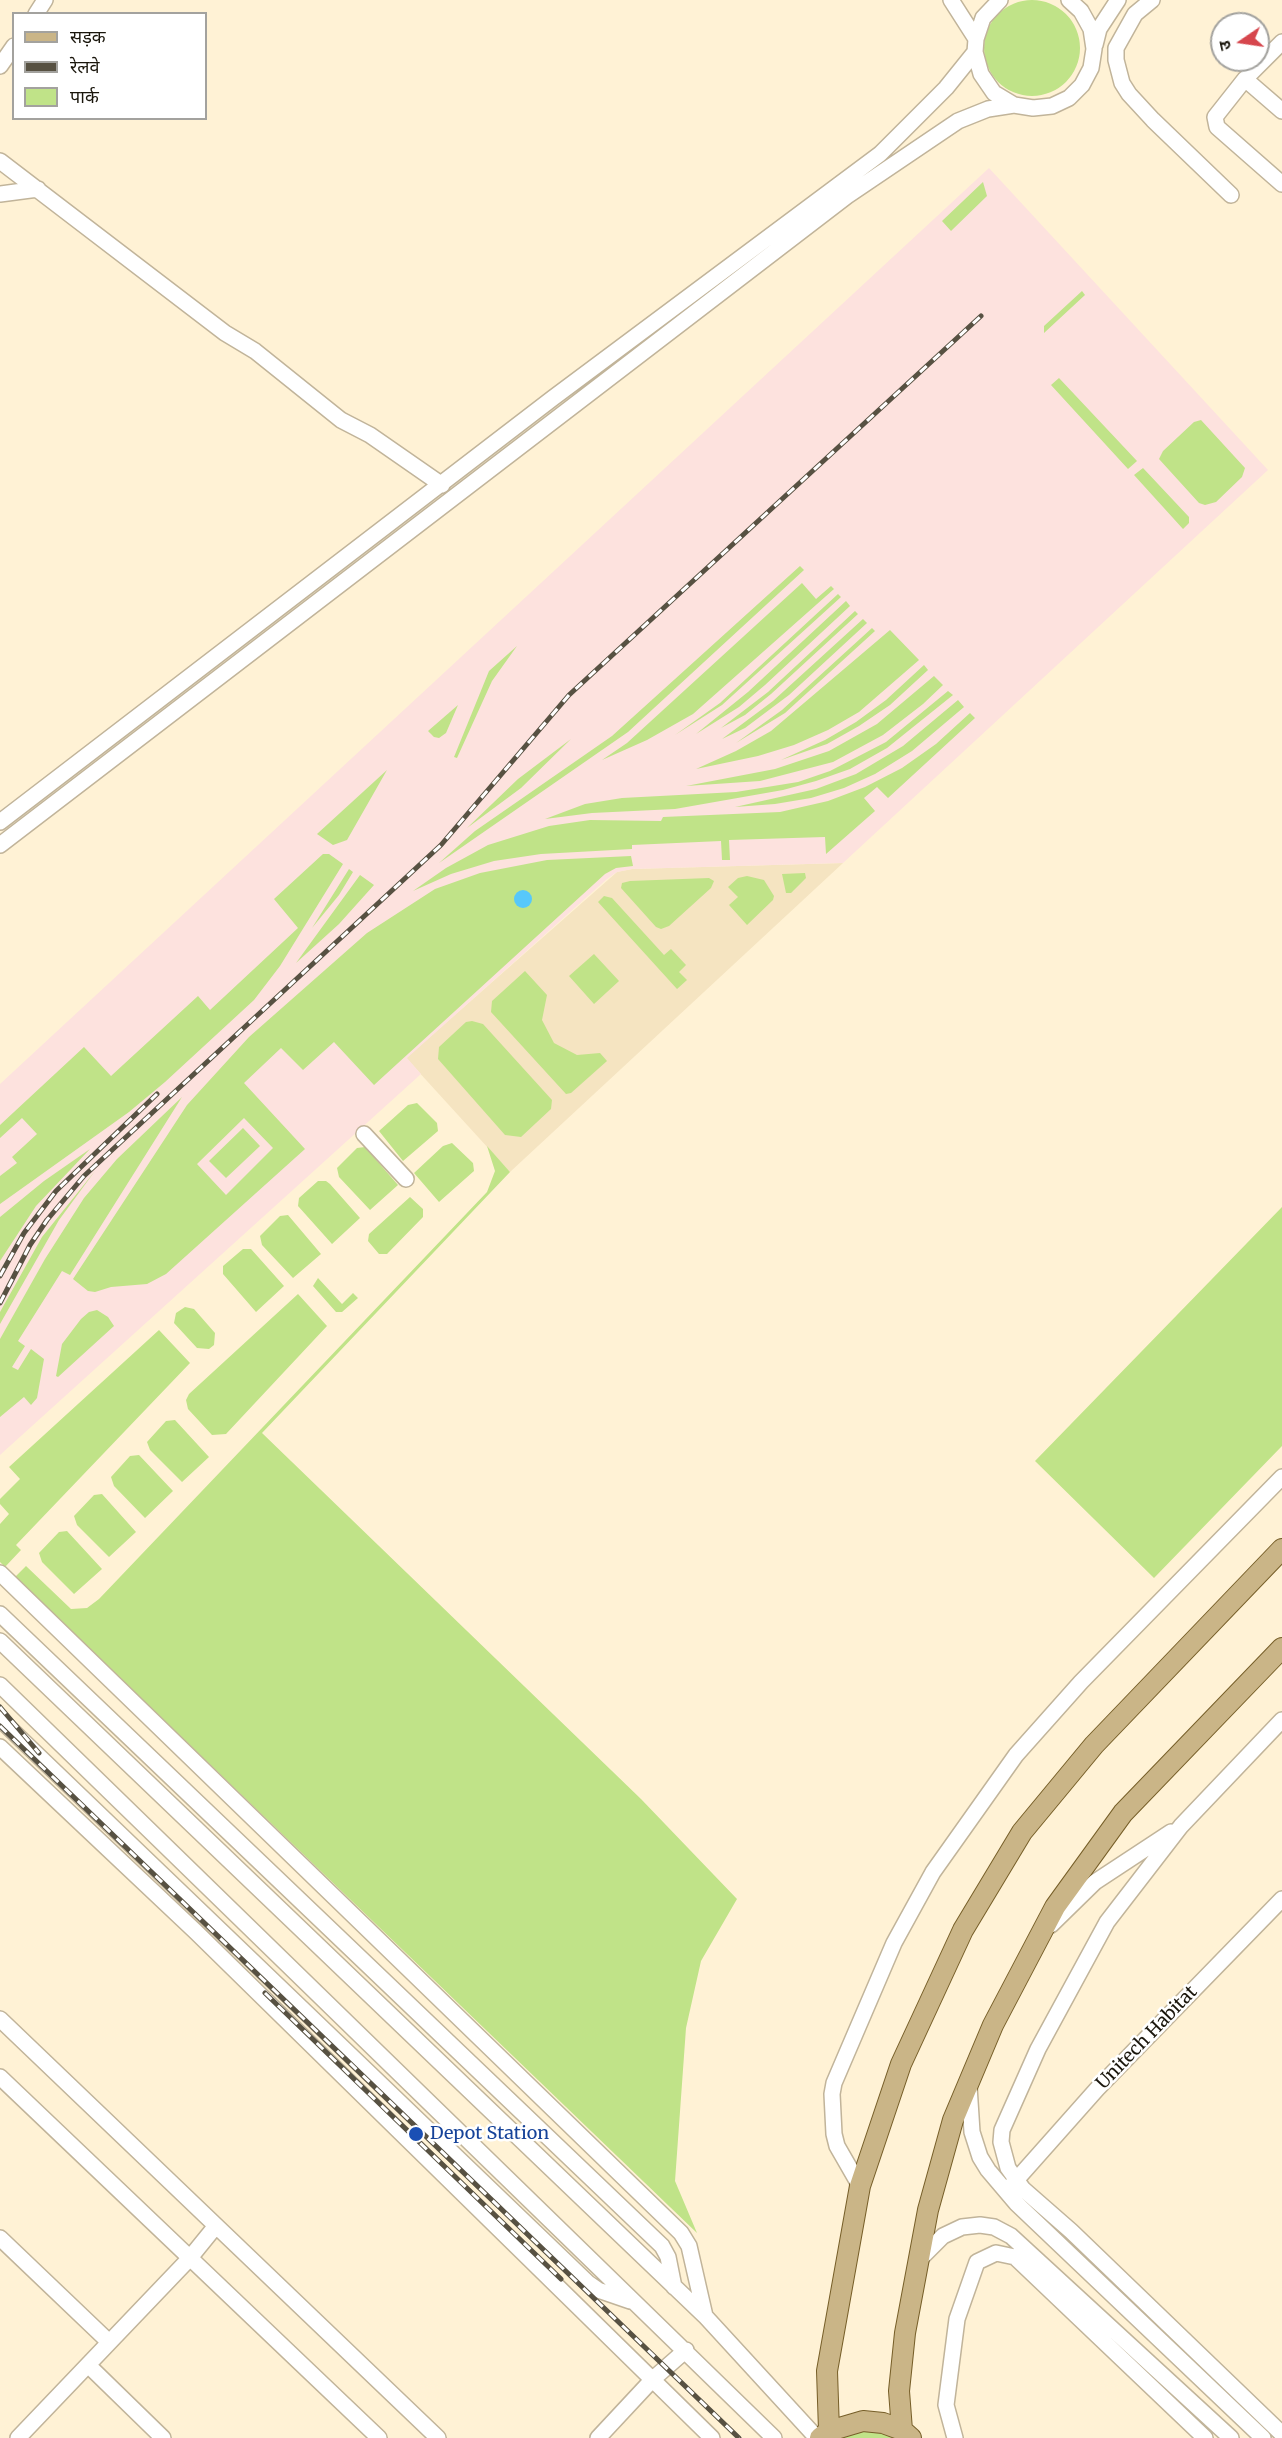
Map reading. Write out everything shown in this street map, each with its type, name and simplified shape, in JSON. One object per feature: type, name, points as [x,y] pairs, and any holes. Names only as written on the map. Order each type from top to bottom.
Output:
[{"type":"main road","points":[[907,2434],[883,2423],[863,2421],[822,2435],[828,2371],[860,2186],[910,2043],[963,1930],[1022,1832],[1094,1745],[1282,1549]]},
{"type":"main road","points":[[907,2434],[899,2391],[905,2333],[928,2210],[953,2120],[993,2025],[1054,1907],[1122,1813],[1282,1648]]},
{"type":"street","points":[[951,0],[975,46],[981,74],[994,93],[1014,105]]},
{"type":"street","points":[[0,822],[553,398],[880,154],[946,88],[975,46],[983,18],[1000,0]]},
{"type":"street","points":[[1069,0],[1081,11],[1091,29],[1094,49]]},
{"type":"street","points":[[0,845],[847,196],[958,121],[988,109],[1014,105],[1033,108],[1052,106],[1069,98],[1083,85],[1091,68],[1100,28],[1118,0]]},
{"type":"street","points":[[1152,0],[1135,14],[1116,48],[1116,60],[1122,83],[1152,120],[1231,195]]},
{"type":"street","points":[[1282,42],[1245,79],[1218,111],[1215,122],[1217,127],[1282,184]]},
{"type":"street","points":[[0,66],[12,49]]},
{"type":"street","points":[[1245,79],[1282,111]]},
{"type":"street","points":[[0,161],[225,333],[255,351],[341,420],[370,435],[442,485]]},
{"type":"street","points":[[0,194],[38,189]]},
{"type":"street","points":[[364,1134],[406,1179]]},
{"type":"street","points":[[860,2186],[837,2145],[834,2134],[832,2094],[834,2083],[894,1943],[933,1872],[1016,1755],[1081,1682],[1282,1477]]},
{"type":"street","points":[[0,1573],[681,2232],[689,2246],[705,2316]]},
{"type":"street","points":[[0,1614],[662,2246],[668,2257],[674,2287]]},
{"type":"street","points":[[0,1641],[705,2316],[822,2435]]},
{"type":"street","points":[[0,1685],[774,2438]]},
{"type":"street","points":[[0,1719],[588,2283],[598,2290],[636,2303]]},
{"type":"street","points":[[1263,2438],[1097,2280],[1011,2186],[1003,2154],[1002,2130],[1038,2049],[1090,1949],[1117,1907],[1181,1826],[1282,1720]]},
{"type":"street","points":[[0,1747],[196,1932],[712,2438]]},
{"type":"street","points":[[1038,1938],[1095,1882],[1181,1826]]},
{"type":"street","name":"Unitech Habitat","points":[[1011,2186],[1097,2089],[1282,1899]]},
{"type":"street","points":[[0,2019],[214,2227],[438,2438]]},
{"type":"street","points":[[0,2077],[379,2438]]},
{"type":"street","points":[[968,2084],[972,2132],[982,2160],[1011,2186],[1071,2231],[1282,2434]]},
{"type":"street","points":[[982,2160],[1003,2154]]},
{"type":"street","points":[[919,2260],[944,2236],[962,2227],[980,2225],[993,2227],[1011,2236],[1064,2294],[1205,2438]]},
{"type":"street","points":[[18,2438],[189,2259],[214,2227]]},
{"type":"street","points":[[1071,2231],[1097,2280]]},
{"type":"street","points":[[0,2238],[109,2342]]},
{"type":"street","points":[[955,2438],[946,2404],[949,2363],[961,2303],[977,2262],[996,2253],[1015,2257],[1064,2294],[1226,2437]]},
{"type":"street","points":[[598,2438],[652,2379],[686,2350]]},
{"type":"street","points":[[88,2365],[164,2438]]},
{"type":"shaded area","points":[[989,168],[1268,470],[843,863],[632,869],[617,872],[607,879],[407,1058],[421,1074],[0,1455],[0,1084]]},
{"type":"shaded area","points":[[843,863],[510,1172],[406,1058],[617,872],[632,869]]},
{"type":"green space","points":[[1032,0],[1050,4],[1066,14],[1076,30],[1080,48],[1076,66],[1066,82],[1050,92],[1032,96],[1014,92],[998,82],[988,66],[984,48],[988,30],[998,14],[1014,4]]},
{"type":"green space","points":[[983,182],[987,196],[951,231],[942,221]]},
{"type":"green space","points":[[1082,291],[1085,295],[1044,333],[1044,326]]},
{"type":"green space","points":[[1059,378],[1137,461],[1128,469],[1051,385]]},
{"type":"green space","points":[[1201,420],[1245,468],[1242,477],[1216,502],[1205,505],[1199,503],[1159,459],[1163,451],[1194,422]]},
{"type":"green space","points":[[1143,468],[1189,517],[1189,523],[1183,529],[1134,475]]},
{"type":"green space","points":[[800,566],[804,570],[628,732],[439,863],[475,831],[612,736]]},
{"type":"green space","points":[[802,583],[816,599],[831,586],[834,589],[693,714],[647,740],[602,760],[627,743]]},
{"type":"green space","points":[[838,594],[841,597],[722,705],[675,735],[720,703]]},
{"type":"green space","points":[[846,601],[850,606],[765,685],[739,707],[696,734],[748,692]]},
{"type":"green space","points":[[855,611],[858,614],[771,694],[745,715],[721,728],[768,692]]},
{"type":"green space","points":[[863,619],[867,623],[789,695],[745,728],[722,739],[773,701]]},
{"type":"green space","points":[[872,628],[875,631],[785,713],[736,743],[782,710]]},
{"type":"green space","points":[[890,630],[919,660],[859,712],[828,730],[794,745],[758,756],[696,769],[736,751],[771,731]]},
{"type":"green space","points":[[517,646],[492,681],[457,758],[454,757],[489,671]]},
{"type":"green space","points":[[924,665],[928,670],[890,705],[859,726],[827,744],[781,760],[825,740],[856,722],[886,700]]},
{"type":"green space","points":[[934,676],[943,685],[923,704],[883,735],[833,762],[760,781],[686,786],[775,769],[829,751],[877,724]]},
{"type":"green space","points":[[948,691],[953,695],[887,748],[850,769],[816,781],[783,790],[675,809],[592,813],[545,819],[585,804],[622,798],[736,792],[798,782],[830,771],[886,742]]},
{"type":"green space","points":[[958,700],[964,707],[912,751],[875,774],[844,788],[811,798],[735,807],[816,789],[856,774],[903,746]]},
{"type":"green space","points":[[458,705],[446,733],[439,738],[434,737],[428,731]]},
{"type":"green space","points":[[970,713],[975,718],[888,798],[877,787],[864,798],[875,811],[826,854],[825,837],[729,840],[730,860],[722,860],[721,841],[632,845],[632,849],[541,854],[494,861],[451,874],[413,891],[446,868],[488,845],[549,826],[590,820],[661,821],[663,817],[780,812],[828,801],[865,787],[902,768],[936,744]]},
{"type":"green space","points":[[571,739],[521,788],[467,828],[518,779]]},
{"type":"green space","points":[[387,770],[347,840],[333,845],[317,834]]},
{"type":"green space","points":[[323,854],[329,854],[343,864],[280,966],[254,1000],[129,1112],[0,1204],[0,1176],[17,1163],[12,1157],[37,1134],[22,1118],[0,1138],[0,1125],[84,1047],[111,1076],[198,996],[210,1010],[298,928],[274,899]]},
{"type":"green space","points":[[631,856],[633,866],[616,868],[605,874],[374,1085],[334,1042],[303,1070],[281,1048],[244,1083],[305,1149],[166,1274],[147,1284],[111,1287],[95,1292],[88,1291],[73,1279],[187,1105],[249,1037],[367,933],[435,889],[480,873],[547,860]],"holes":[[[244,1118],[273,1148],[226,1195],[197,1164]]]},
{"type":"green space","points":[[349,869],[353,872],[339,895],[312,928]]},
{"type":"green space","points":[[805,873],[806,878],[791,893],[786,893],[782,874]]},
{"type":"green space","points":[[360,875],[374,885],[339,924],[296,963]]},
{"type":"green space","points":[[747,876],[764,880],[774,896],[773,900],[747,925],[729,905],[738,897],[728,887],[738,878]]},
{"type":"green space","points":[[709,878],[714,881],[711,888],[669,926],[661,929],[656,927],[621,888],[622,883],[630,881]]},
{"type":"green space","points":[[604,896],[612,898],[664,955],[671,949],[686,965],[679,972],[687,980],[677,989],[598,902]]},
{"type":"green space","points":[[594,954],[619,981],[594,1004],[569,976]]},
{"type":"green space","points":[[525,971],[547,995],[542,1020],[554,1043],[577,1055],[600,1053],[607,1061],[571,1093],[566,1094],[491,1012],[492,1001]]},
{"type":"green space","points":[[466,1022],[483,1024],[552,1100],[551,1109],[521,1137],[505,1135],[438,1059],[439,1047]]},
{"type":"green space","points":[[182,1097],[70,1275],[62,1271],[18,1341],[25,1346],[12,1367],[18,1370],[31,1349],[44,1359],[37,1398],[31,1405],[24,1397],[0,1417],[0,1339],[45,1259],[84,1198],[117,1159]]},
{"type":"green space","points":[[417,1103],[437,1123],[438,1131],[403,1161],[379,1131],[408,1105]]},
{"type":"green space","points":[[243,1128],[260,1146],[226,1178],[209,1161]]},
{"type":"green space","points":[[452,1143],[473,1163],[474,1171],[439,1202],[414,1173],[443,1146]]},
{"type":"green space","points":[[487,1146],[510,1172],[262,1433],[641,1799],[737,1899],[701,1961],[686,2028],[675,2181],[697,2233],[15,1577],[26,1566],[71,1609],[87,1608],[99,1599],[487,1192],[495,1171]]},
{"type":"green space","points":[[365,1147],[398,1185],[370,1210],[339,1177],[337,1168],[357,1148]]},
{"type":"green space","points":[[90,1149],[36,1206],[0,1261],[0,1217],[44,1181]]},
{"type":"green space","points":[[95,1171],[59,1220],[0,1324],[0,1312],[42,1237]]},
{"type":"green space","points":[[318,1181],[326,1181],[330,1184],[360,1218],[332,1244],[298,1206],[299,1198]]},
{"type":"green space","points":[[410,1197],[423,1209],[423,1217],[387,1254],[379,1254],[368,1241],[369,1234]]},
{"type":"green space","points":[[1282,1207],[1282,1446],[1154,1578],[1035,1461]]},
{"type":"green space","points":[[288,1215],[321,1254],[293,1278],[262,1245],[260,1236],[280,1216]]},
{"type":"green space","points":[[243,1249],[251,1249],[284,1286],[256,1312],[223,1274],[223,1266]]},
{"type":"green space","points":[[318,1278],[342,1304],[353,1293],[358,1298],[342,1312],[336,1312],[313,1286]]},
{"type":"green space","points":[[298,1294],[327,1326],[226,1434],[212,1435],[188,1409],[186,1400],[189,1394]]},
{"type":"green space","points":[[185,1307],[194,1309],[215,1333],[214,1345],[209,1349],[197,1348],[174,1323],[176,1313]]},
{"type":"green space","points":[[97,1310],[108,1317],[114,1326],[58,1377],[56,1376],[62,1344],[81,1319],[89,1312]]},
{"type":"green space","points":[[159,1330],[190,1363],[16,1545],[21,1550],[5,1567],[0,1562],[0,1524],[9,1514],[0,1504],[0,1499],[20,1479],[9,1467]]},
{"type":"green space","points":[[175,1420],[209,1457],[182,1482],[150,1450],[147,1442],[166,1421]]},
{"type":"green space","points":[[139,1455],[173,1491],[145,1518],[114,1486],[111,1477],[130,1456]]},
{"type":"green space","points":[[102,1494],[136,1532],[109,1557],[77,1525],[74,1516],[94,1495]]},
{"type":"green space","points":[[67,1531],[102,1569],[74,1594],[42,1562],[39,1553],[59,1532]]},
{"type":"green space","points":[[875,2428],[894,2438],[834,2438]]},
{"type":"water","points":[[523,890],[529,893],[532,899],[529,905],[523,908],[517,905],[514,899],[517,893]]},
{"type":"railway","points":[[0,1303],[30,1245],[47,1220],[84,1176],[441,845],[569,695],[981,316]]},
{"type":"railway","points":[[0,1276],[24,1233],[56,1191],[157,1094]]},
{"type":"railway","points":[[0,1707],[39,1753]]},
{"type":"railway","points":[[0,1726],[739,2438]]},
{"type":"railway","points":[[265,1993],[561,2279]]},
{"type":"place","name":"Depot Station","points":[[416,2134]]}]
